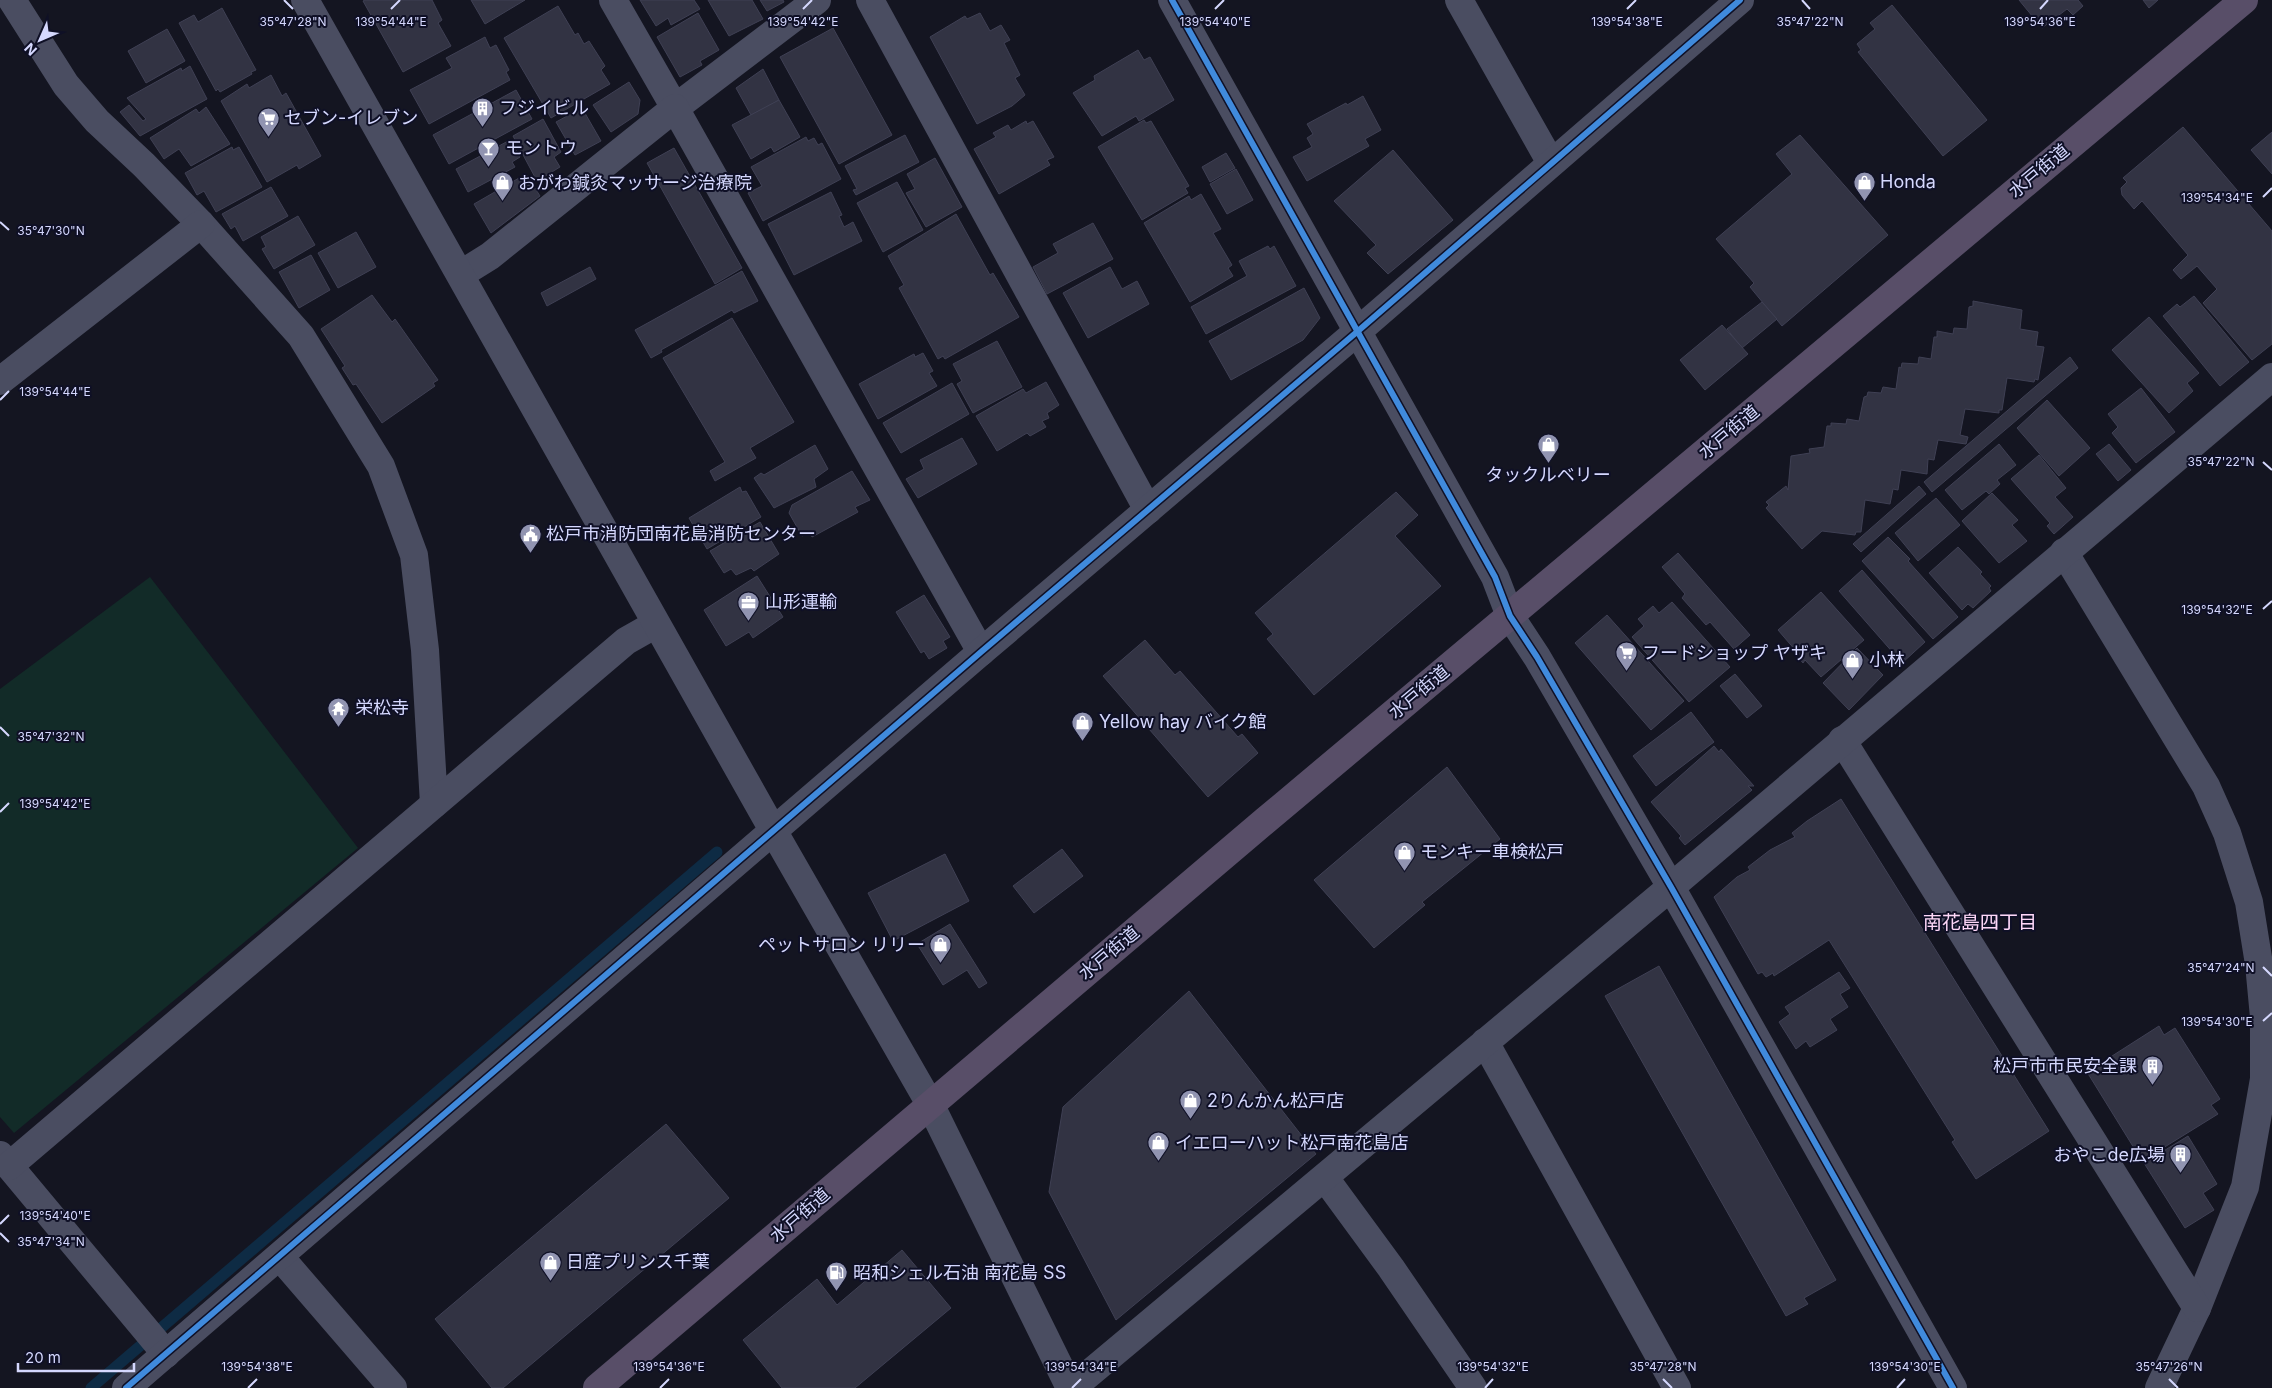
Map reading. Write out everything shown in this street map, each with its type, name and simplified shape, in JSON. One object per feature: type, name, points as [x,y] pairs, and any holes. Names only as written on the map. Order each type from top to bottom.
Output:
[{"type":"highway","name":"水戸街道","points":[[597,1388],[930,1104],[2244,0]]},
{"type":"street","points":[[12,0],[66,85],[97,121],[144,165],[201,224],[301,336],[381,466],[414,556],[425,650],[434,804]]},
{"type":"street","points":[[305,0],[461,274],[656,624],[930,1104],[1071,1388],[1325,1178],[1671,887],[2272,376]]},
{"type":"street","points":[[613,0],[981,652]]},
{"type":"street","points":[[461,274],[490,256],[675,108],[817,0]]},
{"type":"street","points":[[870,0],[1148,510]]},
{"type":"street","points":[[1172,0],[1495,578],[1510,616],[1537,657],[1671,887],[1953,1388]]},
{"type":"street","points":[[1458,0],[1551,164]]},
{"type":"street","points":[[126,1388],[981,652],[1358,331],[1740,0]]},
{"type":"street","points":[[0,381],[201,224]]},
{"type":"street","points":[[2064,552],[2206,786],[2227,833],[2249,902],[2259,964],[2268,1081],[2245,1187],[2198,1308],[2159,1388]]},
{"type":"street","points":[[166,1354],[4,1160],[434,804],[626,641],[656,624]]},
{"type":"street","points":[[1842,740],[2198,1308]]},
{"type":"street","points":[[1485,1042],[1677,1388]]},
{"type":"street","points":[[1325,1178],[1414,1300],[1473,1388]]},
{"type":"street","points":[[280,1257],[393,1388]]},
{"type":"green space","points":[[150,577],[358,848],[14,1133],[0,1117],[0,689]]},
{"type":"building","points":[[432,0],[442,20],[438,23],[451,46],[403,72],[363,1]]},
{"type":"building","points":[[471,0],[525,0],[485,24]]},
{"type":"building","points":[[640,0],[694,0],[700,9],[671,25],[668,18],[656,26]]},
{"type":"building","points":[[708,0],[752,0],[763,19],[729,36]]},
{"type":"building","points":[[760,0],[783,0],[784,2],[767,11]]},
{"type":"building","points":[[2019,0],[2078,0],[2083,6],[2073,15],[2067,9],[2042,28]]},
{"type":"building","points":[[2143,0],[2158,0],[2149,8]]},
{"type":"building","points":[[1892,5],[1987,120],[1943,156],[1858,52],[1861,50],[1857,44],[1875,29],[1870,23]]},
{"type":"building","points":[[558,6],[575,35],[578,33],[584,44],[589,41],[605,66],[601,70],[610,84],[551,118],[504,38]]},
{"type":"building","points":[[222,8],[256,70],[220,92],[218,89],[216,91],[179,23],[194,15],[198,22]]},
{"type":"building","points":[[698,13],[719,50],[700,61],[702,65],[680,77],[657,37]]},
{"type":"building","points":[[980,13],[990,31],[1001,25],[1010,40],[1004,43],[1020,75],[1015,78],[1025,95],[1012,106],[977,124],[930,37],[965,16],[967,19]]},
{"type":"building","points":[[833,28],[892,135],[839,164],[780,57]]},
{"type":"building","points":[[167,29],[185,61],[146,83],[128,51]]},
{"type":"building","points":[[485,37],[490,48],[496,45],[509,70],[506,72],[510,80],[429,124],[410,90],[452,68],[446,58]]},
{"type":"building","points":[[1138,50],[1144,60],[1150,57],[1174,100],[1139,121],[1136,116],[1102,136],[1073,93],[1095,80],[1094,76]]},
{"type":"building","points":[[190,66],[207,99],[140,136],[120,112],[129,105],[143,121],[146,119],[127,98],[181,68],[182,71]]},
{"type":"building","points":[[763,69],[779,100],[751,115],[736,88]]},
{"type":"building","points":[[271,75],[282,96],[286,93],[321,156],[299,169],[297,165],[267,182],[221,101],[247,84],[249,88]]},
{"type":"building","points":[[629,82],[640,100],[638,114],[611,132],[593,105]]},
{"type":"building","name":"フジイビル","points":[[516,90],[532,119],[449,164],[433,135]]},
{"type":"building","points":[[1363,96],[1381,130],[1365,139],[1369,146],[1307,181],[1293,157],[1312,147],[1307,138],[1313,134],[1307,124]]},
{"type":"building","points":[[779,100],[800,137],[774,152],[771,147],[751,159],[732,125]]},
{"type":"building","points":[[206,107],[230,144],[191,166],[179,149],[164,159],[150,138],[196,109],[199,113]]},
{"type":"building","points":[[582,108],[601,141],[575,155],[556,122]]},
{"type":"building","points":[[543,119],[561,152],[554,157],[560,167],[537,181],[513,136]]},
{"type":"building","points":[[1144,120],[1146,123],[1151,121],[1189,186],[1185,188],[1188,193],[1142,220],[1098,147]]},
{"type":"building","points":[[1026,121],[1027,124],[1033,121],[1054,157],[1047,160],[1050,165],[999,194],[974,149],[996,137],[993,133],[1008,125],[1011,130]]},
{"type":"building","points":[[2183,127],[2272,231],[2272,344],[2252,360],[2203,303],[2217,289],[2197,266],[2181,279],[2173,270],[2188,255],[2142,201],[2134,209],[2122,195],[2121,188],[2127,182],[2123,178]]},
{"type":"building","points":[[2272,132],[2272,174],[2251,150]]},
{"type":"building","points":[[905,135],[919,162],[856,195],[853,190],[857,189],[845,166]]},
{"type":"building","points":[[1800,135],[1888,235],[1782,326],[1750,287],[1754,283],[1716,239],[1792,174],[1776,154]]},
{"type":"building","points":[[806,137],[808,141],[814,138],[818,145],[822,143],[841,179],[763,221],[748,193],[762,186],[751,167]]},
{"type":"building","points":[[510,140],[520,157],[512,162],[515,167],[468,192],[456,169]]},
{"type":"building","points":[[232,147],[233,150],[239,147],[262,187],[216,212],[204,191],[197,195],[185,173]]},
{"type":"building","points":[[674,148],[742,268],[715,284],[647,163]]},
{"type":"building","points":[[1393,150],[1453,220],[1388,274],[1367,253],[1376,245],[1334,201]]},
{"type":"building","points":[[1226,153],[1235,168],[1210,182],[1202,167]]},
{"type":"building","points":[[935,158],[962,207],[926,227],[906,193],[915,189],[907,174]]},
{"type":"building","points":[[1236,169],[1253,200],[1227,214],[1210,184]]},
{"type":"building","points":[[526,174],[540,196],[491,233],[474,204]]},
{"type":"building","points":[[897,182],[923,230],[883,252],[857,203]]},
{"type":"building","points":[[271,187],[288,216],[243,241],[235,226],[231,229],[222,214]]},
{"type":"building","points":[[831,192],[842,215],[839,216],[844,227],[853,222],[862,241],[794,275],[768,224]]},
{"type":"building","points":[[1201,194],[1221,229],[1213,233],[1232,265],[1228,268],[1233,276],[1190,302],[1144,223],[1189,196],[1191,200]]},
{"type":"building","points":[[956,214],[990,275],[993,273],[1019,317],[945,359],[943,356],[938,359],[899,288],[904,285],[888,256]]},
{"type":"building","points":[[298,216],[315,245],[274,269],[262,249],[266,247],[261,237]]},
{"type":"building","points":[[1093,223],[1113,259],[1047,294],[1033,267],[1058,253],[1053,244]]},
{"type":"building","points":[[356,232],[376,267],[338,288],[318,253]]},
{"type":"building","points":[[1268,246],[1270,249],[1274,246],[1296,286],[1206,334],[1191,307],[1247,276],[1239,261]]},
{"type":"building","points":[[311,255],[330,290],[299,308],[279,272]]},
{"type":"building","points":[[590,267],[596,279],[547,306],[541,293]]},
{"type":"building","points":[[1110,267],[1122,289],[1137,281],[1149,304],[1088,338],[1063,293]]},
{"type":"building","points":[[742,271],[758,301],[734,313],[732,310],[661,350],[662,352],[651,358],[635,330]]},
{"type":"building","points":[[1304,288],[1320,318],[1303,340],[1231,380],[1209,341]]},
{"type":"building","points":[[372,295],[392,322],[395,319],[438,380],[433,383],[435,386],[382,423],[356,384],[353,385],[342,368],[345,366],[321,329]]},
{"type":"building","points":[[2194,296],[2249,362],[2220,386],[2163,316],[2177,304],[2180,307]]},
{"type":"building","points":[[1973,301],[2022,310],[2020,329],[2038,332],[2036,346],[2044,347],[2038,380],[2035,379],[2034,382],[2007,378],[2002,410],[1999,410],[1999,413],[1965,409],[1960,435],[1968,437],[1966,444],[1938,440],[1934,460],[1928,459],[1927,474],[1901,470],[1898,490],[1893,489],[1890,504],[1865,500],[1861,532],[1856,532],[1855,535],[1822,531],[1802,549],[1766,508],[1769,505],[1766,502],[1786,486],[1788,490],[1791,456],[1810,453],[1809,449],[1824,447],[1827,426],[1831,426],[1831,423],[1846,424],[1847,419],[1859,421],[1864,397],[1867,396],[1868,392],[1881,393],[1883,387],[1896,389],[1899,367],[1901,368],[1902,363],[1918,364],[1919,357],[1931,359],[1934,337],[1937,337],[1937,331],[1953,334],[1954,328],[1967,329],[1969,307],[1973,306]]},
{"type":"building","points":[[1762,302],[1777,319],[1742,348],[1727,329]]},
{"type":"building","points":[[2149,317],[2199,373],[2187,383],[2193,391],[2169,413],[2112,350]]},
{"type":"building","points":[[732,318],[794,422],[750,448],[756,458],[715,481],[710,471],[725,462],[663,358]]},
{"type":"building","points":[[1722,325],[1748,354],[1705,390],[1680,360]]},
{"type":"building","points":[[997,341],[1022,387],[973,413],[957,384],[962,381],[953,364]]},
{"type":"building","points":[[923,353],[933,371],[929,373],[937,386],[878,419],[859,384],[914,354],[915,357]]},
{"type":"building","points":[[2070,357],[2078,368],[1932,492],[1924,482]]},
{"type":"building","points":[[1046,382],[1059,405],[1047,413],[1049,418],[1042,421],[1046,427],[1030,436],[1027,433],[997,451],[976,416],[1023,389],[1026,393]]},
{"type":"building","points":[[952,383],[969,414],[901,453],[883,423]]},
{"type":"building","points":[[2141,388],[2175,432],[2136,463],[2112,433],[2118,427],[2108,414]]},
{"type":"building","points":[[2047,400],[2090,448],[2059,476],[2017,428]]},
{"type":"building","points":[[962,438],[977,464],[918,498],[906,479],[924,469],[920,460]]},
{"type":"building","points":[[1999,444],[2016,465],[1997,480],[2000,484],[1989,494],[1986,491],[1962,510],[1945,490]]},
{"type":"building","points":[[2109,444],[2131,470],[2118,481],[2096,454]]},
{"type":"building","points":[[815,445],[828,469],[814,479],[816,487],[774,508],[754,478],[761,473],[764,475]]},
{"type":"building","points":[[2039,455],[2066,488],[2055,497],[2073,517],[2054,534],[2047,526],[2050,523],[2011,479]]},
{"type":"building","points":[[852,471],[870,500],[855,507],[858,512],[812,537],[810,532],[802,536],[789,513],[792,505]]},
{"type":"building","points":[[1919,486],[1926,494],[1861,552],[1853,544]]},
{"type":"building","points":[[740,487],[742,492],[746,491],[761,517],[707,549],[689,518]]},
{"type":"building","points":[[1396,492],[1418,515],[1395,536],[1441,586],[1314,695],[1267,639],[1273,634],[1255,613]]},
{"type":"building","points":[[1992,493],[2018,520],[2012,525],[2027,541],[1999,563],[1962,521]]},
{"type":"building","points":[[1936,498],[1960,525],[1918,561],[1895,533]]},
{"type":"building","points":[[760,522],[779,554],[754,571],[751,568],[736,575],[731,569],[724,573],[710,551]]},
{"type":"building","points":[[1888,537],[1910,559],[1908,561],[1958,617],[1933,639],[1862,561]]},
{"type":"building","points":[[1958,547],[1982,572],[1980,574],[1991,586],[1989,588],[1991,591],[1973,608],[1968,604],[1962,610],[1929,573]]},
{"type":"building","points":[[1678,553],[1750,635],[1734,649],[1710,622],[1706,625],[1682,598],[1685,594],[1662,567]]},
{"type":"building","points":[[1862,570],[1925,642],[1902,663],[1839,591]]},
{"type":"building","points":[[757,576],[783,617],[753,638],[749,632],[726,646],[704,610]]},
{"type":"building","points":[[1821,592],[1864,640],[1821,677],[1805,660],[1803,663],[1794,652],[1796,651],[1778,630]]},
{"type":"building","points":[[924,595],[950,637],[943,641],[947,648],[929,659],[924,651],[921,653],[896,612]]},
{"type":"building","points":[[1672,602],[1730,667],[1689,702],[1632,637],[1644,626],[1638,619],[1653,606],[1659,613]]},
{"type":"building","points":[[1607,615],[1684,701],[1651,730],[1575,643]]},
{"type":"building","points":[[1145,640],[1175,675],[1180,671],[1238,737],[1242,734],[1258,753],[1208,797],[1103,676]]},
{"type":"building","name":"小林","points":[[1857,648],[1883,675],[1849,710],[1823,683]]},
{"type":"building","points":[[1735,674],[1762,706],[1747,718],[1720,686]]},
{"type":"building","points":[[1691,712],[1714,742],[1656,786],[1633,756]]},
{"type":"building","points":[[1714,746],[1719,752],[1721,749],[1754,786],[1748,786],[1752,790],[1685,845],[1679,838],[1681,836],[1651,802]]},
{"type":"building","points":[[1447,767],[1500,839],[1422,902],[1425,905],[1374,948],[1314,880]]},
{"type":"building","points":[[1841,799],[2049,1131],[1976,1179],[1952,1142],[1955,1140],[1829,940],[1774,976],[1773,973],[1766,977],[1762,972],[1758,974],[1714,897],[1737,877],[1750,870],[1748,867],[1770,850],[1795,837],[1792,833],[1807,821]]},
{"type":"building","points":[[1062,849],[1083,876],[1034,913],[1013,886]]},
{"type":"building","points":[[945,854],[969,901],[893,941],[868,893]]},
{"type":"building","points":[[950,924],[987,983],[979,988],[967,970],[943,985],[917,944]]},
{"type":"building","points":[[1659,966],[1836,1280],[1804,1298],[1808,1304],[1786,1316],[1605,996]]},
{"type":"building","points":[[1839,972],[1850,988],[1840,994],[1848,1007],[1830,1019],[1837,1030],[1810,1047],[1806,1041],[1796,1049],[1779,1022],[1790,1014],[1785,1007]]},
{"type":"building","points":[[1189,991],[1316,1154],[1116,1320],[1049,1192],[1063,1107]]},
{"type":"building","name":"松戸市市民安全課","points":[[2159,1026],[2164,1035],[2175,1028],[2220,1099],[2211,1105],[2218,1114],[2142,1161],[2087,1072]]},
{"type":"building","points":[[666,1124],[729,1198],[503,1388],[492,1388],[435,1319]]},
{"type":"building","name":"おやこde広場","points":[[2188,1136],[2217,1184],[2203,1193],[2214,1210],[2185,1228],[2144,1163]]},
{"type":"building","points":[[902,1250],[951,1308],[855,1388],[782,1388],[743,1340],[817,1279],[837,1305]]},
{"type":"waterway","points":[[91,1388],[717,852]]},
{"type":"cycle path","points":[[1172,0],[1495,577],[1510,616],[1537,657],[1671,887],[1953,1388]]},
{"type":"cycle path","points":[[126,1388],[981,652],[1358,331],[1740,0]]},
{"type":"place","name":"フジイビル","points":[[483,127]]},
{"type":"place","name":"セブン-イレブン","points":[[268,137]]},
{"type":"place","name":"モントウ","points":[[489,167]]},
{"type":"place","name":"Honda","points":[[1864,201]]},
{"type":"place","name":"おがわ鍼灸マッサージ治療院","points":[[502,202]]},
{"type":"place","name":"タックルベリー","points":[[1548,464]]},
{"type":"place","name":"松戸市消防団南花島消防センター","points":[[530,553]]},
{"type":"place","name":"山形運輸","points":[[749,621]]},
{"type":"place","name":"フードショップ ヤザキ","points":[[1626,672]]},
{"type":"place","name":"小林","points":[[1853,679]]},
{"type":"place","name":"栄松寺","points":[[339,727]]},
{"type":"place","name":"Yellow hay バイク館","points":[[1083,741]]},
{"type":"place","name":"モンキー車検松戸","points":[[1404,871]]},
{"type":"place","name":"ペットサロン リリー","points":[[941,964]]},
{"type":"place","name":"松戸市市民安全課","points":[[2153,1085]]},
{"type":"place","name":"2りんかん松戸店","points":[[1191,1120]]},
{"type":"place","name":"イエローハット松戸南花島店","points":[[1159,1162]]},
{"type":"place","name":"おやこde広場","points":[[2181,1174]]},
{"type":"place","name":"日産プリンス千葉","points":[[550,1281]]},
{"type":"place","name":"昭和シェル石油 南花島 SS","points":[[837,1292]]},
{"type":"district","name":"南花島四丁目","points":[[1980,922]]}]
